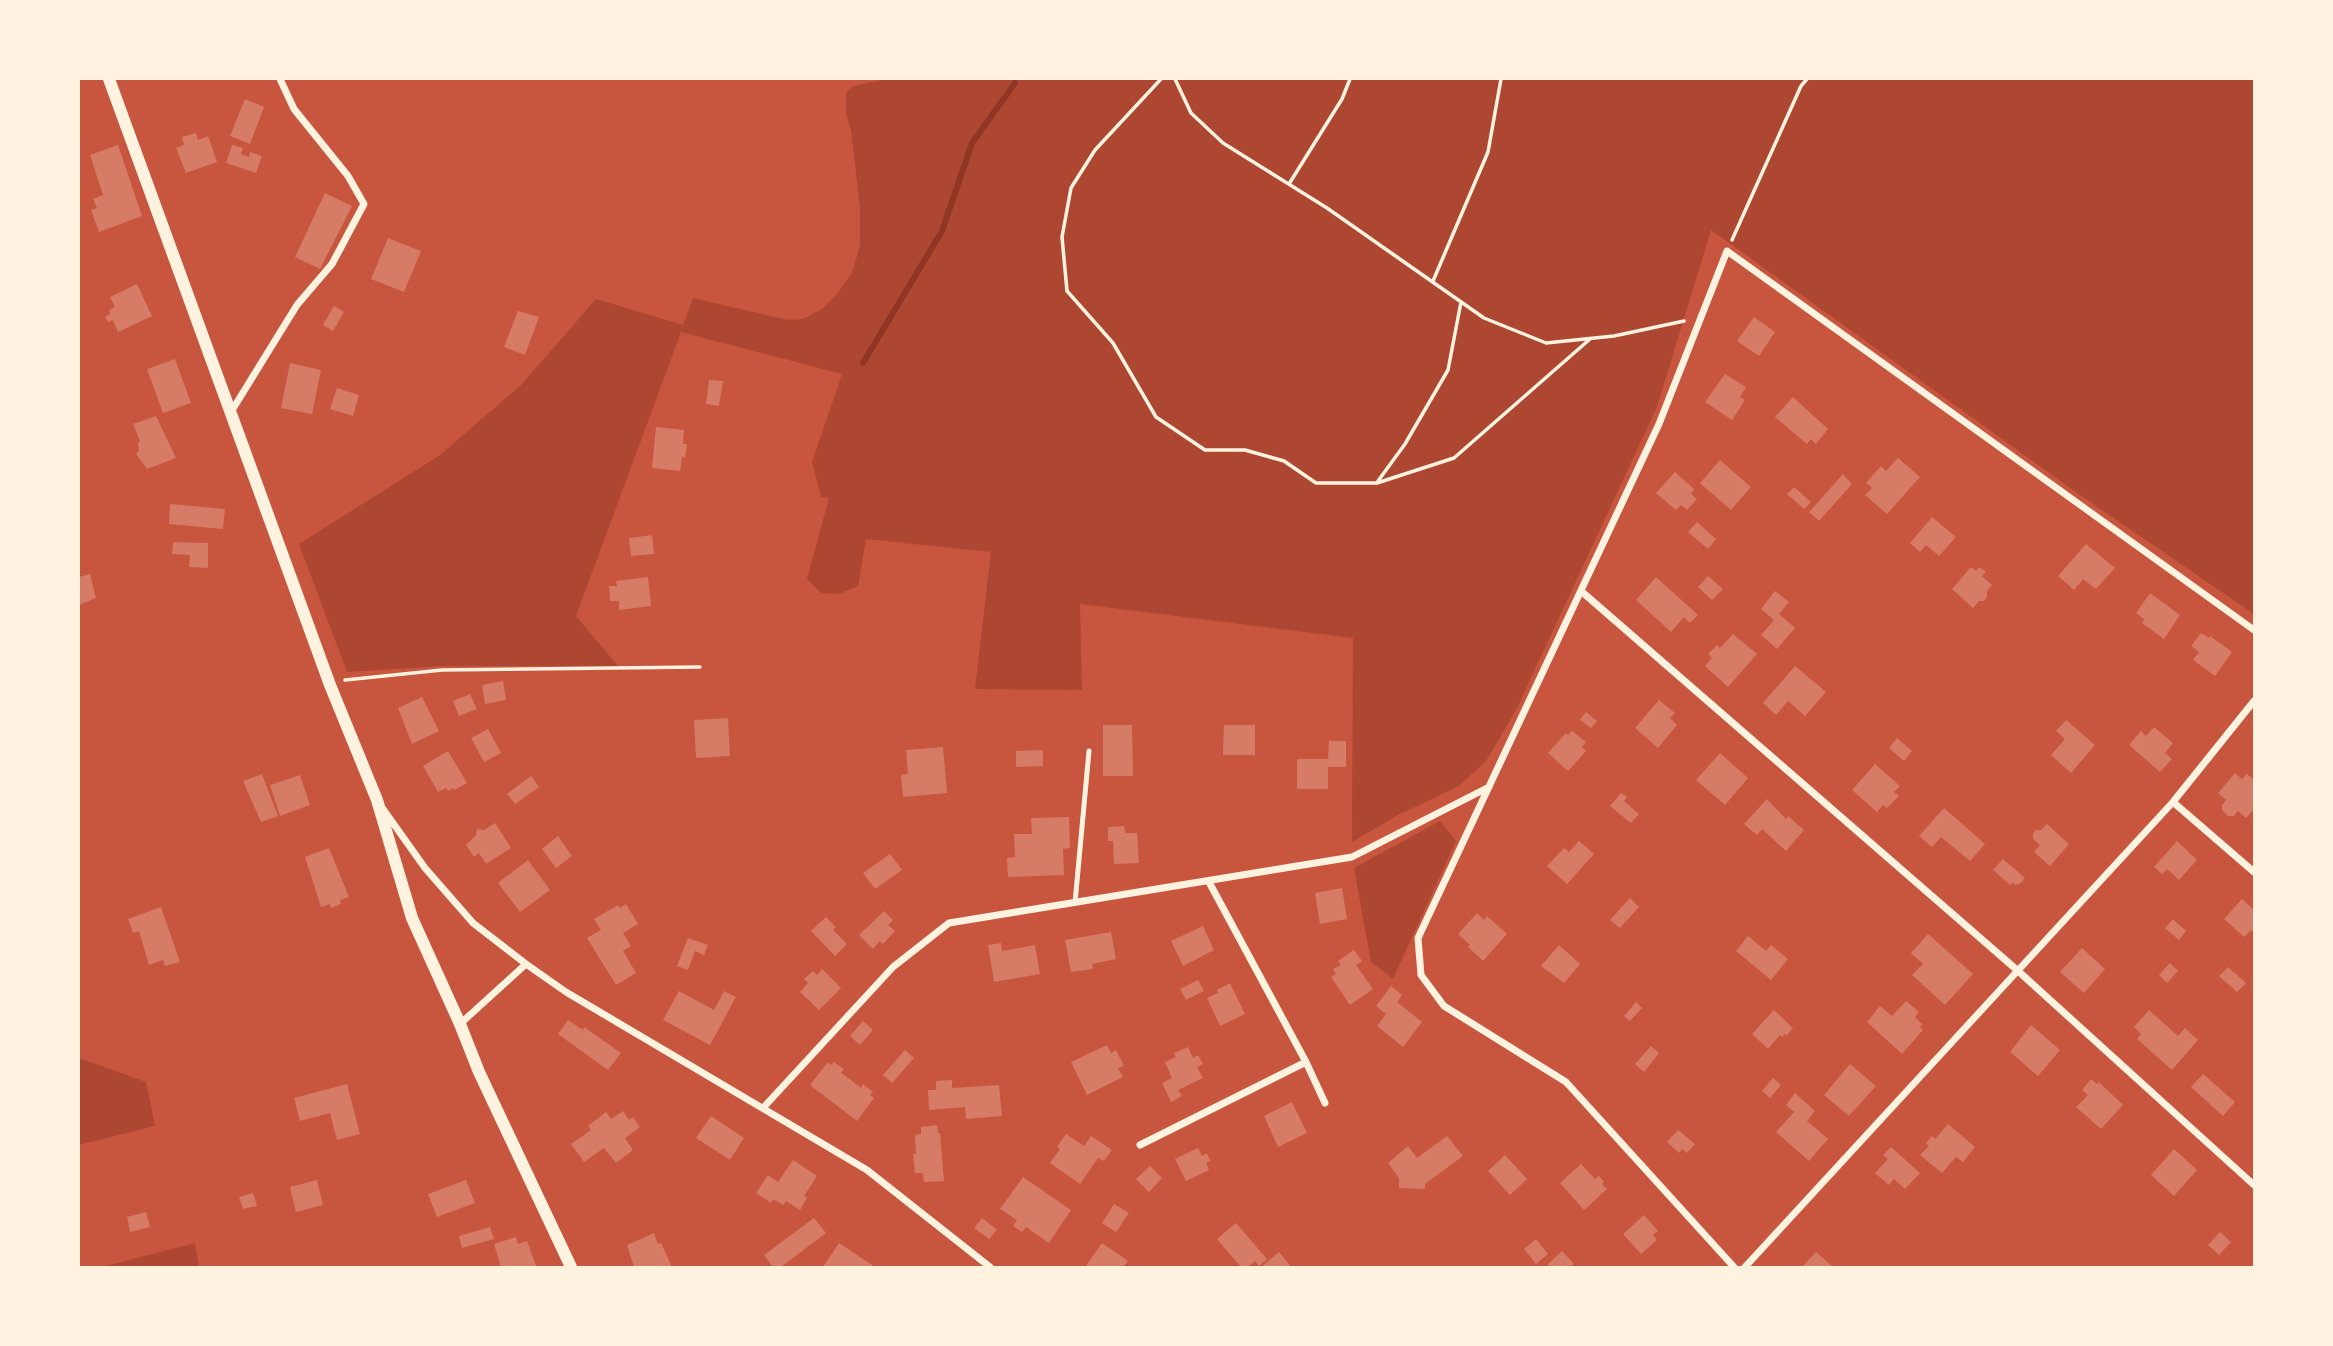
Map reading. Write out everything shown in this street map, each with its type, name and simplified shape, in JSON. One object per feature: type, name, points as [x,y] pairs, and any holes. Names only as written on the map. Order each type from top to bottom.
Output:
[{"type":"street","points":[[109,79],[330,685],[377,800],[412,918],[479,1072],[571,1267]]},
{"type":"street","points":[[231,413],[298,305],[332,264],[364,204],[348,176],[295,109],[279,79]]},
{"type":"street","points":[[1734,1267],[1566,1082],[1444,1006],[1421,975],[1418,937],[1659,425],[1727,251],[2254,631]]},
{"type":"street","points":[[1581,591],[2017,970],[2254,1185]]},
{"type":"street","points":[[1745,1267],[2173,802],[2254,701]]},
{"type":"street","points":[[763,1108],[893,968],[949,923],[1352,857],[1489,787]]},
{"type":"street","points":[[377,800],[425,868],[473,923],[526,964],[566,992],[867,1170],[990,1267]]},
{"type":"street","points":[[2173,802],[2254,872]]},
{"type":"street","points":[[1209,882],[1306,1062],[1325,1103]]},
{"type":"street","points":[[460,1024],[526,964]]},
{"type":"street","points":[[1140,1145],[1306,1062]]},
{"type":"lane","points":[[1075,903],[1089,751]]},
{"type":"path","points":[[1161,79],[1095,150],[1071,188],[1062,237],[1067,291],[1113,343],[1157,417],[1205,450],[1245,450],[1284,461],[1316,483],[1377,483],[1454,458],[1590,338]]},
{"type":"path","points":[[1175,79],[1191,113],[1223,143],[1327,208],[1484,318],[1546,343],[1614,336],[1701,317]]},
{"type":"path","points":[[1289,184],[1342,99],[1350,79]]},
{"type":"path","points":[[1433,281],[1488,152],[1501,79]]},
{"type":"path","points":[[1727,251],[1801,86],[1807,79]]},
{"type":"path","points":[[1377,483],[1405,444],[1448,370],[1461,302]]},
{"type":"path","points":[[330,685],[346,680],[442,670],[700,667]]},
{"type":"shaded area","points":[[886,79],[2254,79],[2254,614],[2080,495],[1711,230],[1657,407],[1516,710],[1486,761],[1459,786],[1398,815],[1352,842],[1353,638],[1080,604],[1082,690],[975,689],[991,552],[866,539],[858,586],[839,594],[821,593],[807,579],[829,498],[821,497],[812,462],[842,374],[681,332],[576,616],[618,666],[443,666],[347,672],[299,544],[440,455],[521,385],[596,299],[683,325],[693,298],[788,320],[802,319],[822,309],[852,273],[860,246],[860,208],[851,130],[846,114],[846,92],[854,86]]},
{"type":"shaded area","points":[[1440,821],[1456,841],[1393,979],[1371,962],[1354,868]]},
{"type":"shaded area","points":[[79,1058],[146,1082],[155,1126],[79,1145]]},
{"type":"shaded area","points":[[195,1243],[199,1267],[102,1267]]},
{"type":"building","points":[[245,99],[264,107],[250,144],[230,136]]},
{"type":"building","points":[[196,133],[198,140],[208,136],[217,162],[186,173],[176,148],[184,145],[182,137]]},
{"type":"building","points":[[118,145],[142,216],[99,232],[91,210],[97,208],[93,199],[103,195],[90,155]]},
{"type":"building","points":[[232,145],[243,148],[241,154],[249,157],[250,152],[262,156],[256,173],[226,163]]},
{"type":"building","points":[[325,193],[352,206],[320,269],[295,257]]},
{"type":"building","points":[[388,238],[421,251],[404,292],[371,279]]},
{"type":"building","points":[[137,284],[152,316],[118,332],[113,320],[108,322],[105,317],[110,314],[109,310],[115,307],[110,297]]},
{"type":"building","points":[[334,306],[344,312],[333,331],[323,325]]},
{"type":"building","points":[[518,311],[539,317],[525,355],[504,347]]},
{"type":"building","points":[[1754,317],[1775,332],[1759,356],[1737,341]]},
{"type":"building","points":[[175,359],[191,403],[163,413],[147,369]]},
{"type":"building","points":[[290,363],[321,370],[312,414],[281,408]]},
{"type":"building","points":[[1725,374],[1746,387],[1740,397],[1745,400],[1732,420],[1705,402]]},
{"type":"building","points":[[709,380],[723,381],[719,406],[706,404]]},
{"type":"building","points":[[337,388],[359,395],[353,416],[330,409]]},
{"type":"building","points":[[1793,397],[1828,429],[1816,444],[1811,439],[1807,444],[1775,417]]},
{"type":"building","points":[[156,416],[176,458],[147,469],[136,454],[140,441],[133,424]]},
{"type":"building","points":[[656,427],[684,430],[683,444],[687,444],[680,471],[652,468]]},
{"type":"building","points":[[1898,458],[1920,477],[1887,514],[1865,495],[1872,488],[1866,483],[1881,466],[1886,471]]},
{"type":"building","points":[[1720,460],[1751,487],[1731,510],[1700,483]]},
{"type":"building","points":[[1675,472],[1694,489],[1691,494],[1697,499],[1687,510],[1681,505],[1676,510],[1656,493]]},
{"type":"building","points":[[1843,474],[1852,484],[1819,521],[1809,512]]},
{"type":"building","points":[[1794,487],[1811,502],[1804,509],[1787,494]]},
{"type":"building","points":[[170,504],[225,509],[223,529],[169,524]]},
{"type":"building","points":[[1932,517],[1956,537],[1939,556],[1926,545],[1920,552],[1910,543]]},
{"type":"building","points":[[1697,522],[1716,539],[1708,549],[1688,532]]},
{"type":"building","points":[[652,535],[654,554],[631,556],[629,538]]},
{"type":"building","points":[[173,542],[208,543],[208,568],[189,567],[190,555],[172,554]]},
{"type":"building","points":[[2086,544],[2115,568],[2096,589],[2083,579],[2074,590],[2058,576]]},
{"type":"building","points":[[1971,567],[1976,571],[1979,567],[1986,572],[1982,576],[1992,585],[1984,601],[1979,601],[1973,608],[1952,589]]},
{"type":"building","points":[[90,574],[96,598],[79,605],[79,577]]},
{"type":"building","points":[[1708,576],[1723,589],[1712,600],[1698,587]]},
{"type":"building","points":[[648,577],[651,606],[619,610],[619,601],[610,601],[609,586],[617,586],[616,581]]},
{"type":"building","points":[[1656,577],[1698,615],[1690,623],[1684,617],[1671,632],[1636,600]]},
{"type":"building","points":[[1775,591],[1789,602],[1779,614],[1795,628],[1777,649],[1761,635],[1774,620],[1761,609]]},
{"type":"building","points":[[2150,593],[2180,615],[2164,639],[2142,623],[2144,619],[2136,613]]},
{"type":"building","points":[[2201,633],[2209,638],[2210,636],[2232,652],[2215,676],[2193,660],[2199,652],[2191,646]]},
{"type":"building","points":[[1733,634],[1757,654],[1728,687],[1705,666],[1712,658],[1708,654],[1717,645],[1720,648]]},
{"type":"building","points":[[1795,666],[1826,692],[1805,716],[1788,701],[1776,715],[1763,703]]},
{"type":"building","points":[[503,681],[506,700],[485,704],[482,685]]},
{"type":"building","points":[[470,694],[477,709],[459,716],[453,701]]},
{"type":"building","points":[[422,697],[439,731],[412,744],[398,708]]},
{"type":"building","points":[[1659,700],[1675,713],[1670,718],[1677,725],[1658,748],[1635,728]]},
{"type":"building","points":[[1586,712],[1597,721],[1591,728],[1580,720]]},
{"type":"building","points":[[728,718],[730,756],[696,758],[694,720]]},
{"type":"building","points":[[2066,720],[2095,745],[2071,773],[2051,755],[2065,739],[2056,731]]},
{"type":"building","points":[[1103,725],[1132,725],[1133,776],[1103,776]]},
{"type":"building","points":[[1224,725],[1255,725],[1255,755],[1223,755]]},
{"type":"building","points":[[2154,727],[2173,743],[2165,753],[2172,759],[2160,772],[2129,745],[2141,731],[2146,736]]},
{"type":"building","points":[[488,729],[501,753],[484,762],[471,738]]},
{"type":"building","points":[[1572,731],[1586,742],[1582,747],[1586,751],[1568,771],[1548,753],[1566,733],[1568,735]]},
{"type":"building","points":[[1897,738],[1912,751],[1904,761],[1889,748]]},
{"type":"building","points":[[1329,741],[1346,741],[1346,767],[1328,767],[1328,789],[1297,789],[1297,759],[1328,759]]},
{"type":"building","points":[[943,747],[947,793],[903,797],[901,775],[908,774],[906,750]]},
{"type":"building","points":[[1043,750],[1043,766],[1016,767],[1016,751]]},
{"type":"building","points":[[448,751],[467,783],[454,790],[453,788],[448,791],[446,788],[438,792],[423,766]]},
{"type":"building","points":[[1720,753],[1748,778],[1725,805],[1696,780]]},
{"type":"building","points":[[1875,764],[1900,786],[1894,792],[1899,796],[1887,808],[1883,805],[1877,812],[1852,790]]},
{"type":"building","points":[[2235,773],[2242,779],[2247,774],[2254,780],[2254,809],[2246,818],[2238,811],[2234,816],[2228,816],[2222,810],[2226,800],[2218,793]]},
{"type":"building","points":[[262,774],[278,816],[261,822],[243,781]]},
{"type":"building","points":[[300,775],[310,805],[280,816],[270,785]]},
{"type":"building","points":[[531,776],[539,787],[515,804],[507,794]]},
{"type":"building","points":[[1621,793],[1627,797],[1624,801],[1639,814],[1631,823],[1610,806]]},
{"type":"building","points":[[1767,799],[1786,819],[1788,816],[1804,830],[1786,851],[1762,829],[1757,835],[1744,824]]},
{"type":"building","points":[[1944,808],[1985,844],[1970,861],[1941,837],[1932,847],[1919,836]]},
{"type":"building","points":[[1069,817],[1070,848],[1063,849],[1064,875],[1008,877],[1007,858],[1015,857],[1014,834],[1032,834],[1031,818]]},
{"type":"building","points":[[495,823],[511,848],[486,864],[479,853],[474,857],[466,845],[476,835],[477,829],[484,830]]},
{"type":"building","points":[[2047,824],[2069,844],[2050,866],[2034,852],[2040,845],[2033,839],[2036,830],[2041,830]]},
{"type":"building","points":[[1124,826],[1125,833],[1137,833],[1139,863],[1114,864],[1113,841],[1108,841],[1108,827]]},
{"type":"building","points":[[558,836],[572,856],[556,868],[542,849]]},
{"type":"building","points":[[1579,841],[1594,854],[1567,884],[1547,866],[1564,848],[1569,852]]},
{"type":"building","points":[[2177,841],[2197,860],[2179,880],[2167,869],[2162,874],[2154,867]]},
{"type":"building","points":[[329,848],[349,897],[340,900],[341,904],[331,908],[330,904],[321,907],[305,857]]},
{"type":"building","points":[[890,854],[902,870],[875,889],[863,873]]},
{"type":"building","points":[[2003,859],[2025,878],[2020,884],[2015,885],[2013,882],[2010,885],[1993,870]]},
{"type":"building","points":[[528,860],[550,890],[520,912],[498,883]]},
{"type":"building","points":[[1342,888],[1347,919],[1320,924],[1315,893]]},
{"type":"building","points":[[1630,898],[1639,907],[1620,928],[1610,920]]},
{"type":"building","points":[[2242,899],[2254,910],[2254,933],[2251,930],[2244,937],[2224,919]]},
{"type":"building","points":[[626,904],[638,924],[623,933],[631,946],[623,951],[636,973],[616,985],[587,938],[601,930],[594,919],[618,905],[620,908]]},
{"type":"building","points":[[161,907],[180,962],[165,966],[163,960],[149,965],[139,931],[133,933],[128,919]]},
{"type":"building","points":[[884,911],[893,920],[888,925],[895,931],[883,944],[880,941],[873,949],[859,935]]},
{"type":"building","points":[[1477,913],[1484,920],[1487,916],[1507,934],[1483,961],[1458,934]]},
{"type":"building","points":[[826,917],[836,927],[833,930],[847,944],[835,956],[811,931]]},
{"type":"building","points":[[2173,919],[2186,931],[2179,940],[2165,928]]},
{"type":"building","points":[[1203,926],[1214,950],[1183,966],[1171,941]]},
{"type":"building","points":[[1111,932],[1116,959],[1092,964],[1093,969],[1071,972],[1065,940]]},
{"type":"building","points":[[1928,934],[1973,974],[1945,1005],[1912,975],[1923,964],[1911,953]]},
{"type":"building","points":[[1748,936],[1766,951],[1771,945],[1788,959],[1771,980],[1736,951]]},
{"type":"building","points":[[688,938],[708,945],[704,955],[695,951],[688,970],[677,966]]},
{"type":"building","points":[[1001,943],[1002,951],[1035,945],[1040,974],[994,982],[988,945]]},
{"type":"building","points":[[1559,945],[1580,964],[1564,983],[1541,966]]},
{"type":"building","points":[[2082,948],[2105,969],[2084,993],[2060,972]]},
{"type":"building","points":[[1354,950],[1362,961],[1356,965],[1373,989],[1350,1005],[1331,977],[1336,974],[1333,969],[1341,965],[1338,961]]},
{"type":"building","points":[[2170,963],[2178,971],[2167,983],[2159,975]]},
{"type":"building","points":[[2228,967],[2246,983],[2237,992],[2219,976]]},
{"type":"building","points":[[822,969],[841,988],[819,1010],[800,992],[808,983],[804,979],[813,971],[817,975]]},
{"type":"building","points":[[1198,980],[1204,991],[1186,1000],[1180,989]]},
{"type":"building","points":[[1230,983],[1245,1014],[1220,1026],[1207,998]]},
{"type":"building","points":[[1391,986],[1402,995],[1397,1002],[1422,1022],[1403,1047],[1377,1026],[1386,1014],[1376,1006]]},
{"type":"building","points":[[679,991],[714,1010],[724,991],[736,997],[710,1045],[663,1020]]},
{"type":"building","points":[[1906,1001],[1919,1012],[1915,1017],[1922,1024],[1920,1027],[1923,1030],[1902,1054],[1867,1022],[1880,1006],[1892,1016]]},
{"type":"building","points":[[1636,1002],[1642,1008],[1630,1021],[1624,1016]]},
{"type":"building","points":[[1774,1010],[1793,1028],[1787,1035],[1780,1035],[1768,1049],[1752,1034]]},
{"type":"building","points":[[2149,1010],[2178,1036],[2185,1028],[2198,1040],[2172,1070],[2137,1039],[2141,1034],[2134,1027]]},
{"type":"building","points":[[568,1020],[583,1030],[584,1027],[621,1053],[608,1070],[558,1034]]},
{"type":"building","points":[[863,1021],[873,1030],[860,1045],[850,1036]]},
{"type":"building","points":[[2031,1025],[2060,1050],[2038,1076],[2010,1052]]},
{"type":"building","points":[[1107,1045],[1111,1053],[1116,1050],[1124,1066],[1118,1068],[1123,1077],[1087,1095],[1071,1062]]},
{"type":"building","points":[[1651,1046],[1659,1053],[1644,1072],[1635,1064]]},
{"type":"building","points":[[1188,1047],[1193,1058],[1198,1055],[1203,1064],[1197,1067],[1203,1078],[1178,1090],[1182,1096],[1171,1102],[1162,1083],[1172,1078],[1165,1062],[1176,1057],[1174,1053]]},
{"type":"building","points":[[905,1050],[914,1058],[892,1083],[883,1075]]},
{"type":"building","points":[[828,1062],[831,1065],[834,1062],[844,1069],[841,1073],[861,1088],[863,1084],[873,1092],[870,1095],[874,1098],[857,1121],[810,1085]]},
{"type":"building","points":[[1850,1064],[1876,1086],[1849,1116],[1824,1095]]},
{"type":"building","points":[[2203,1074],[2235,1102],[2223,1116],[2191,1087]]},
{"type":"building","points":[[1773,1078],[1781,1085],[1770,1098],[1762,1091]]},
{"type":"building","points":[[2091,1079],[2097,1084],[2099,1082],[2123,1105],[2101,1129],[2076,1107],[2088,1095],[2082,1090]]},
{"type":"building","points":[[952,1080],[952,1088],[999,1085],[1002,1116],[966,1119],[965,1107],[929,1110],[928,1090],[936,1090],[936,1081]]},
{"type":"building","points":[[347,1084],[360,1134],[337,1140],[330,1113],[300,1121],[294,1098]]},
{"type":"building","points":[[1795,1093],[1815,1111],[1807,1121],[1828,1139],[1809,1161],[1776,1132],[1794,1112],[1786,1105]]},
{"type":"building","points":[[1292,1102],[1307,1133],[1278,1147],[1264,1116]]},
{"type":"building","points":[[623,1111],[629,1120],[633,1117],[640,1127],[625,1138],[633,1150],[616,1163],[604,1148],[584,1162],[571,1144],[591,1130],[588,1126],[606,1112],[611,1119]]},
{"type":"building","points":[[711,1116],[744,1138],[730,1160],[696,1138]]},
{"type":"building","points":[[1948,1124],[1975,1147],[1963,1162],[1956,1157],[1942,1173],[1920,1155],[1929,1146],[1926,1143],[1932,1136],[1935,1139]]},
{"type":"building","points":[[937,1125],[944,1181],[924,1182],[923,1173],[915,1173],[915,1135],[921,1134],[921,1127]]},
{"type":"building","points":[[1678,1130],[1695,1144],[1687,1153],[1682,1149],[1679,1153],[1667,1142]]},
{"type":"building","points":[[1066,1134],[1084,1146],[1091,1136],[1112,1150],[1104,1161],[1098,1158],[1080,1184],[1050,1163]]},
{"type":"building","points":[[1447,1136],[1463,1156],[1425,1184],[1425,1189],[1399,1188],[1399,1178],[1388,1163],[1408,1146],[1417,1158]]},
{"type":"building","points":[[1891,1147],[1920,1173],[1905,1189],[1894,1179],[1889,1185],[1875,1173],[1888,1159],[1883,1155]]},
{"type":"building","points":[[1198,1148],[1202,1156],[1207,1153],[1210,1161],[1206,1163],[1209,1170],[1186,1181],[1175,1159]]},
{"type":"building","points":[[2174,1149],[2197,1170],[2174,1196],[2151,1175]]},
{"type":"building","points":[[1505,1155],[1527,1179],[1510,1195],[1488,1171]]},
{"type":"building","points":[[793,1160],[817,1176],[804,1196],[807,1198],[800,1210],[786,1201],[783,1205],[773,1199],[771,1203],[756,1193],[768,1175],[778,1182]]},
{"type":"building","points":[[1581,1164],[1595,1179],[1599,1176],[1607,1189],[1584,1210],[1560,1183]]},
{"type":"building","points":[[1150,1166],[1162,1178],[1149,1192],[1136,1179]]},
{"type":"building","points":[[1023,1177],[1071,1210],[1049,1243],[1026,1227],[1022,1232],[1013,1226],[1017,1220],[1000,1209]]},
{"type":"building","points":[[317,1180],[323,1205],[296,1212],[290,1187]]},
{"type":"building","points":[[466,1180],[475,1203],[437,1217],[428,1194]]},
{"type":"building","points":[[253,1193],[257,1206],[243,1209],[239,1197]]},
{"type":"building","points":[[1114,1204],[1129,1213],[1116,1232],[1102,1223]]},
{"type":"building","points":[[146,1212],[150,1227],[130,1232],[127,1217]]},
{"type":"building","points":[[1644,1215],[1658,1231],[1653,1235],[1657,1240],[1641,1254],[1623,1234]]},
{"type":"building","points":[[814,1218],[826,1233],[781,1267],[773,1267],[764,1255]]},
{"type":"building","points":[[982,1218],[997,1230],[989,1239],[974,1228]]},
{"type":"building","points":[[1236,1223],[1267,1259],[1259,1266],[1255,1261],[1248,1267],[1241,1267],[1217,1239]]},
{"type":"building","points":[[490,1227],[494,1239],[462,1248],[459,1236]]},
{"type":"building","points":[[2220,1232],[2231,1242],[2219,1255],[2208,1245]]},
{"type":"building","points":[[654,1233],[672,1267],[634,1267],[627,1245]]},
{"type":"building","points":[[516,1237],[518,1244],[527,1241],[536,1266],[501,1267],[494,1244]]},
{"type":"building","points":[[1536,1239],[1548,1254],[1536,1264],[1524,1249]]},
{"type":"building","points":[[839,1243],[875,1267],[823,1267]]},
{"type":"building","points":[[1102,1243],[1128,1261],[1123,1267],[1085,1267]]},
{"type":"building","points":[[1562,1251],[1574,1264],[1570,1267],[1547,1265]]},
{"type":"building","points":[[1279,1252],[1290,1265],[1288,1267],[1261,1267]]},
{"type":"building","points":[[1816,1252],[1833,1267],[1802,1267]]},
{"type":"waterway","points":[[863,363],[942,231],[972,143],[1015,83]]}]
